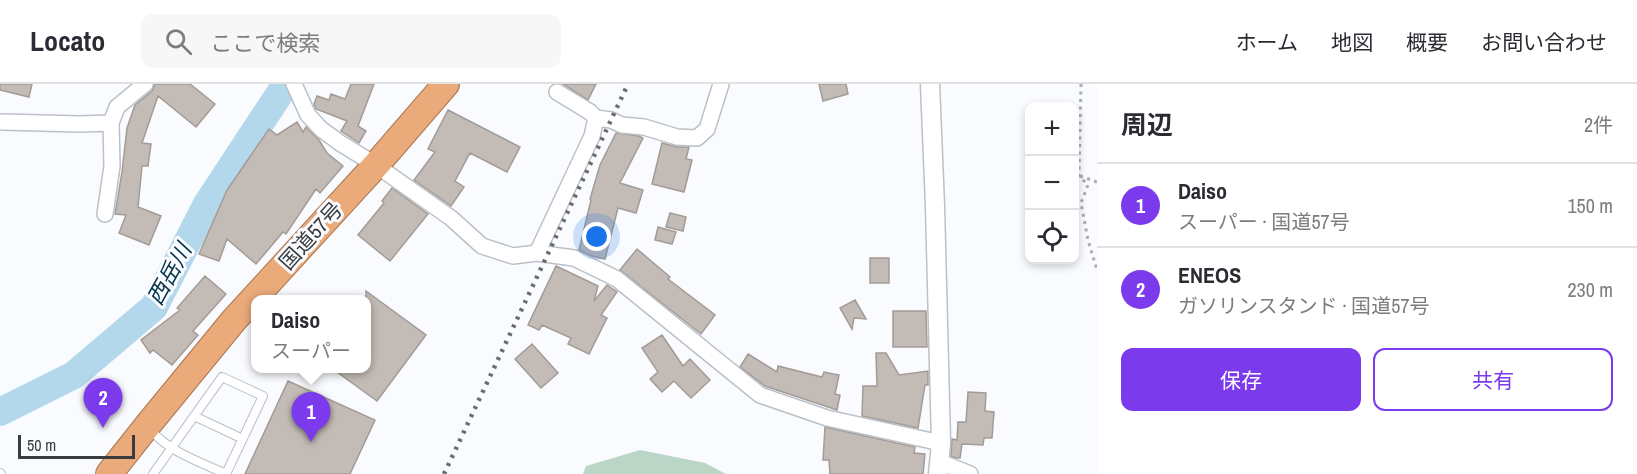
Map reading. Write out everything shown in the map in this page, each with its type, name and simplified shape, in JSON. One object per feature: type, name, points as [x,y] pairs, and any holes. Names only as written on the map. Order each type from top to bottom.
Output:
[{"type":"highway","name":"国道57号","points":[[257,295],[376,165],[446,84]]},
{"type":"highway","name":"国道57号","points":[[109,474],[251,301]]},
{"type":"street","points":[[105,214],[112,166],[111,123],[117,106],[145,84]]},
{"type":"street","points":[[557,92],[596,118],[644,127],[677,137],[697,138],[707,129],[721,84]]},
{"type":"street","points":[[930,84],[941,443],[939,468],[970,474]]},
{"type":"street","points":[[296,88],[308,115],[321,129],[451,218],[482,246],[513,256],[537,253],[574,258],[616,279],[760,395],[827,418],[941,443]]},
{"type":"street","points":[[537,253],[592,136],[596,118]]},
{"type":"street","points":[[3,122],[111,123]]},
{"type":"lane","points":[[147,426],[156,437],[171,448],[226,474],[262,396],[222,377],[171,448],[153,474]]},
{"type":"lane","points":[[194,416],[243,439]]},
{"type":"path","points":[[1079,156],[1081,84]]},
{"type":"path","points":[[1079,176],[1097,182]]},
{"type":"path","points":[[1079,177],[1088,185],[1082,203],[1088,240],[1097,270]]},
{"type":"green space","points":[[640,450],[705,463],[726,474],[583,474],[586,466]]},
{"type":"building","points":[[0,84],[32,84],[29,97],[0,90]]},
{"type":"building","points":[[155,84],[190,84],[215,104],[196,127],[158,96],[142,143],[151,144],[148,166],[142,166],[138,207],[161,216],[149,245],[119,233],[126,215],[115,214],[127,128],[135,105],[152,91]]},
{"type":"building","points":[[351,84],[374,84],[358,126],[366,131],[359,143],[341,131],[347,121],[316,109],[314,104],[317,96],[329,100],[331,94],[345,99]]},
{"type":"building","points":[[563,84],[596,84],[588,100]]},
{"type":"building","points":[[819,84],[846,84],[848,94],[823,101]]},
{"type":"building","points":[[448,110],[520,147],[507,172],[470,153],[455,181],[464,187],[451,206],[414,180],[435,152],[428,149]]},
{"type":"building","points":[[297,122],[303,132],[306,127],[319,140],[327,153],[343,166],[320,193],[316,189],[286,234],[283,232],[256,264],[227,239],[219,261],[199,254],[227,190],[269,129],[277,135]]},
{"type":"building","points":[[616,133],[643,138],[620,183],[643,190],[636,213],[618,208],[605,259],[579,250],[600,165]]},
{"type":"building","points":[[662,143],[689,147],[686,159],[692,160],[684,192],[652,184]]},
{"type":"building","points":[[392,188],[428,214],[390,261],[358,235],[384,203],[382,201]]},
{"type":"building","points":[[670,213],[686,217],[683,231],[666,227]]},
{"type":"building","points":[[658,227],[676,232],[672,244],[655,240]]},
{"type":"building","points":[[637,249],[670,277],[668,279],[715,315],[701,334],[620,270]]},
{"type":"building","points":[[870,258],[889,258],[889,283],[870,283]]},
{"type":"building","points":[[556,266],[598,286],[594,301],[607,285],[617,292],[601,315],[607,318],[589,354],[568,344],[571,338],[542,325],[539,330],[528,325]]},
{"type":"building","points":[[205,276],[226,294],[193,331],[198,335],[172,365],[153,350],[150,353],[141,340],[180,310],[177,308]]},
{"type":"building","points":[[366,291],[426,335],[377,401],[338,373],[371,373],[371,295],[366,295]]},
{"type":"building","points":[[855,300],[866,319],[854,318],[852,329],[840,308]]},
{"type":"building","points":[[893,311],[926,311],[927,347],[893,347]]},
{"type":"building","points":[[662,335],[683,366],[690,359],[710,380],[691,398],[674,381],[662,392],[650,379],[658,372],[642,348]]},
{"type":"building","points":[[532,344],[558,373],[541,388],[515,359]]},
{"type":"building","points":[[876,353],[886,353],[899,375],[928,371],[928,385],[925,385],[918,428],[862,416],[863,386],[877,386]]},
{"type":"building","points":[[748,354],[777,372],[778,366],[822,377],[824,372],[839,375],[835,394],[840,395],[837,410],[765,386],[740,367]]},
{"type":"building","points":[[288,381],[375,420],[350,474],[245,474]]},
{"type":"building","points":[[968,392],[986,393],[985,411],[994,412],[992,438],[984,438],[983,445],[962,444],[960,458],[956,458],[951,456],[952,439],[957,440],[958,422],[966,422]]},
{"type":"building","points":[[825,427],[915,447],[914,453],[925,454],[923,474],[830,474],[829,460],[823,460]]},
{"type":"waterway","name":"西岳川","points":[[0,412],[74,375],[154,307],[207,204],[286,84]]},
{"type":"railway","points":[[444,474],[628,84]]},
{"type":"place","name":"ENEOS","points":[[103,428]]},
{"type":"place","name":"Daiso","points":[[311,442]]}]
